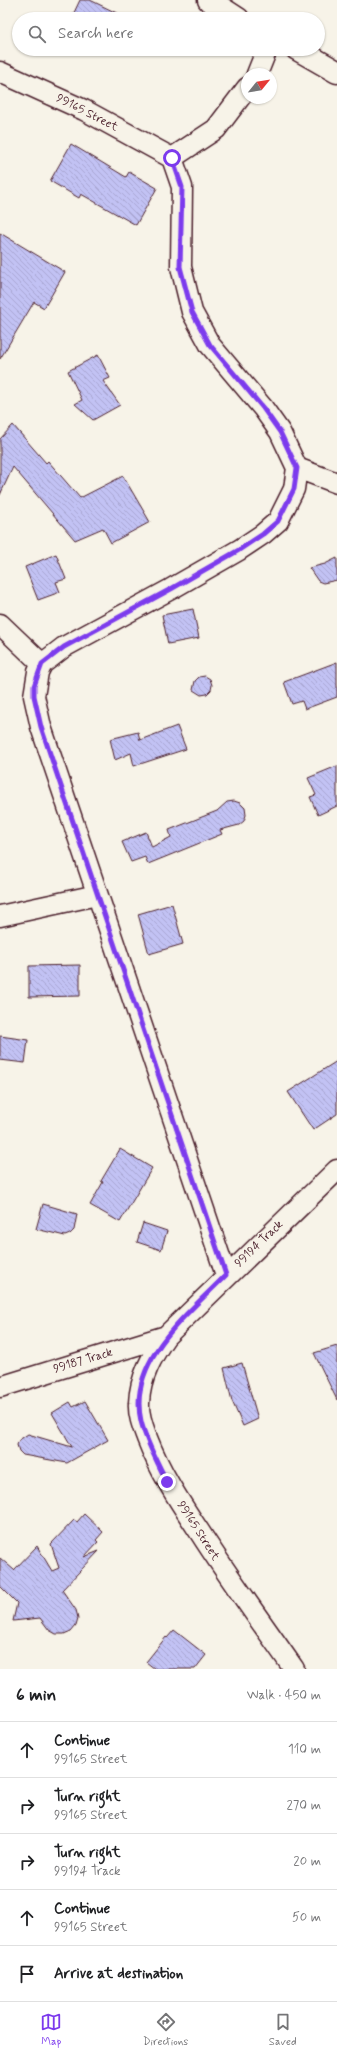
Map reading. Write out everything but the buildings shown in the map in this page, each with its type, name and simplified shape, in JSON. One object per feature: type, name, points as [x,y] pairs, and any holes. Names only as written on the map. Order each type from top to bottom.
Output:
[{"type":"street","points":[[209,0],[227,12]]},
{"type":"street","points":[[260,68],[264,56]]},
{"type":"street","points":[[309,56],[337,72]]},
{"type":"street","name":"99165 Street","points":[[0,72],[84,110],[172,158]]},
{"type":"street","points":[[226,1275],[185,1149],[97,895],[41,727],[34,696],[36,679],[42,664],[64,647],[178,585],[239,550],[263,534],[278,521],[294,489],[297,468],[280,432],[263,408],[210,345],[192,312],[180,267],[182,187],[172,158],[216,129],[241,96]]},
{"type":"street","points":[[297,468],[337,484]]},
{"type":"street","points":[[0,624],[42,664]]},
{"type":"street","points":[[0,916],[97,895]]},
{"type":"street","name":"99194 Track","points":[[166,1336],[226,1275],[337,1170]]},
{"type":"street","name":"99165 Street","points":[[166,1336],[151,1358],[144,1376],[139,1403],[141,1421],[153,1454],[167,1482],[221,1566],[294,1669]]},
{"type":"street","name":"99187 Track","points":[[0,1387],[166,1336]]},
{"type":"route","points":[[167,1482],[153,1454],[141,1421],[139,1403],[144,1376],[151,1358],[166,1336],[226,1275],[190,1164],[97,895],[41,727],[34,696],[34,686],[42,664],[64,647],[171,589],[239,550],[263,534],[278,521],[294,489],[297,468],[280,432],[263,408],[210,345],[192,312],[180,267],[182,187],[172,158]]}]
